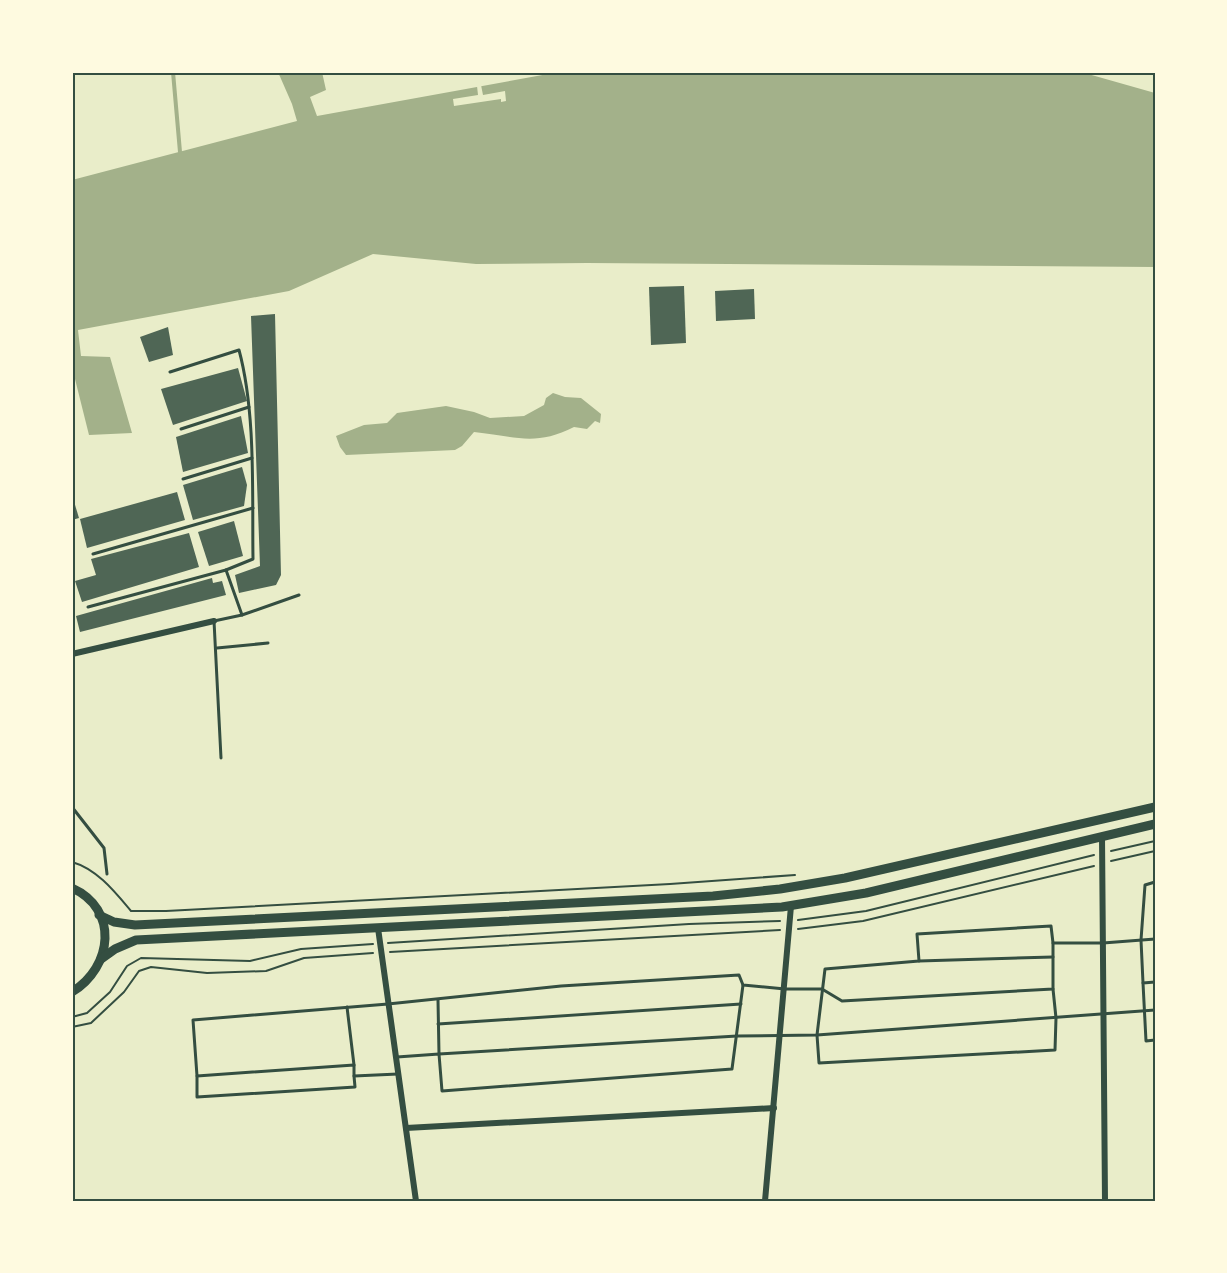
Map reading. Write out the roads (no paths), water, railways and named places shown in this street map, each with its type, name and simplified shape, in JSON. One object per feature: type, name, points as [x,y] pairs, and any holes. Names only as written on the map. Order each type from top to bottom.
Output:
[{"type":"main road","points":[[99,915],[114,922],[135,925],[713,896],[853,877],[1155,807]]},
{"type":"main road","points":[[101,959],[115,949],[136,940],[725,912],[791,906],[848,897],[1155,824]]},
{"type":"main road","points":[[72,888],[86,897],[99,915],[105,937],[101,959],[90,978],[72,992]]},
{"type":"street","points":[[72,654],[214,621]]},
{"type":"street","points":[[1102,836],[1105,1201]]},
{"type":"street","points":[[765,1201],[791,906]]},
{"type":"street","points":[[378,928],[416,1201]]},
{"type":"street","points":[[406,1128],[774,1108]]},
{"type":"lane","points":[[88,607],[226,570],[254,559],[252,458],[247,377],[240,350],[170,372]]},
{"type":"lane","points":[[181,429],[249,407]]},
{"type":"lane","points":[[183,479],[252,458]]},
{"type":"lane","points":[[93,554],[253,508]]},
{"type":"lane","points":[[226,570],[242,615]]},
{"type":"lane","points":[[221,758],[214,621],[242,615],[299,595]]},
{"type":"lane","points":[[217,648],[268,644]]},
{"type":"lane","points":[[72,807],[104,848],[107,874]]},
{"type":"lane","points":[[1155,882],[1145,885],[1141,940],[1146,1041],[1155,1040]]},
{"type":"lane","points":[[919,961],[917,934],[1052,926],[1056,1018],[1055,1050],[819,1063],[817,1035],[825,969],[919,961],[1053,957]]},
{"type":"lane","points":[[1053,943],[1103,943],[1155,939]]},
{"type":"lane","points":[[347,1008],[355,1088],[198,1097],[193,1020],[347,1008],[561,986],[739,975],[743,985],[732,1069],[442,1091],[438,1054],[438,999]]},
{"type":"lane","points":[[1143,982],[1155,982]]},
{"type":"lane","points":[[743,985],[785,989],[822,989],[842,1001],[1053,989]]},
{"type":"lane","points":[[438,1024],[741,1004]]},
{"type":"lane","points":[[396,1057],[737,1036],[817,1035],[1155,1010]]},
{"type":"lane","points":[[197,1076],[354,1065]]},
{"type":"lane","points":[[354,1076],[398,1074]]},
{"type":"waterway","points":[[173,72],[180,152]]}]
